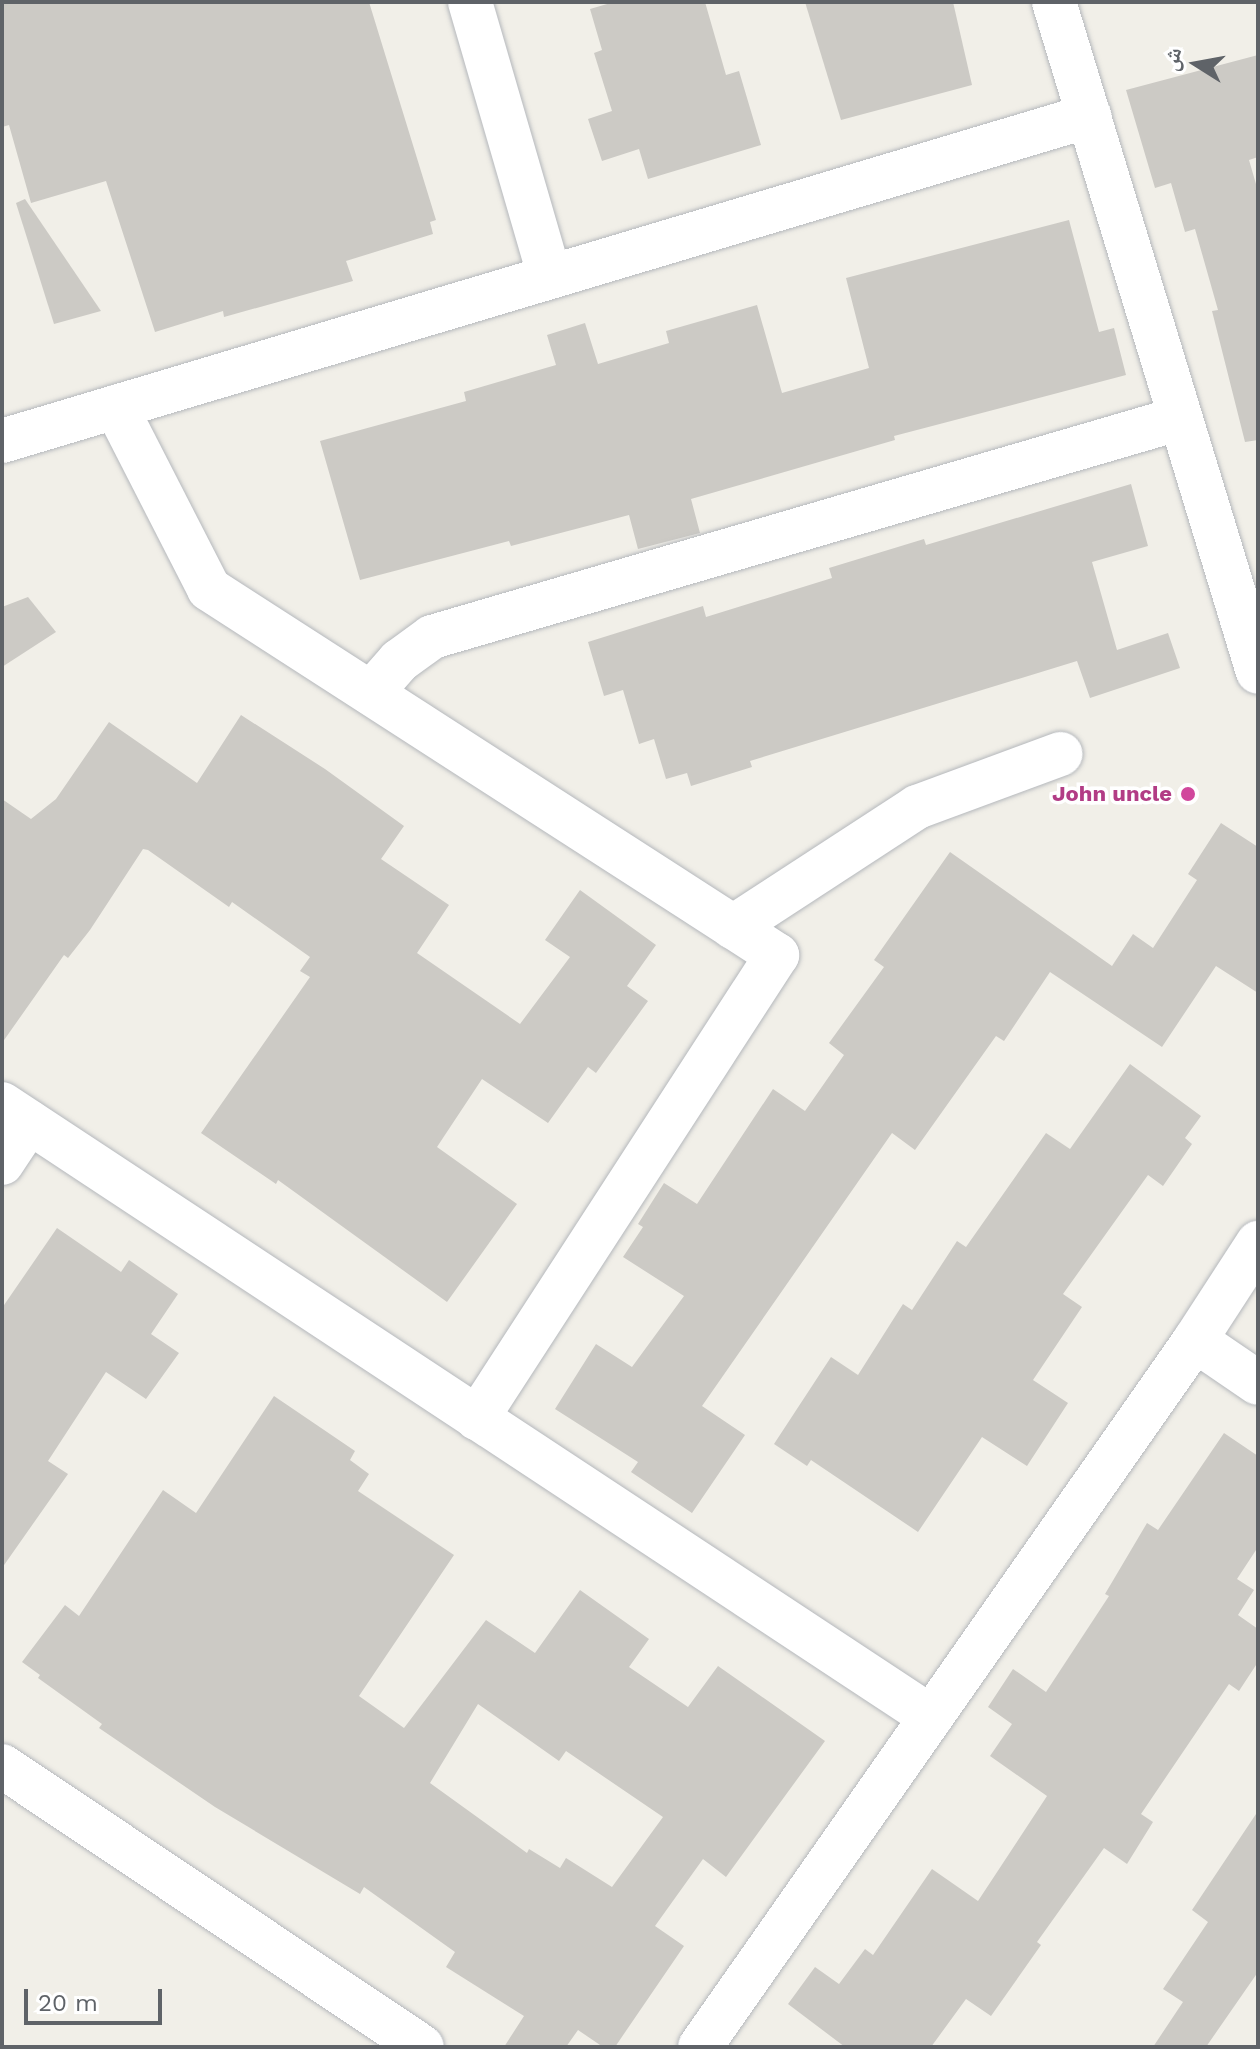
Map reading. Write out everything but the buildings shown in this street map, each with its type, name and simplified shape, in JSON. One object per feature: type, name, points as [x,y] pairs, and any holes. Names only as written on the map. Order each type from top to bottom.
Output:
[{"type":"street","points":[[470,2],[550,277]]},
{"type":"street","points":[[1054,2],[1258,672]]},
{"type":"street","points":[[2,441],[1089,116]]},
{"type":"street","points":[[116,407],[209,589],[777,955],[477,1418]]},
{"type":"street","points":[[371,693],[399,661],[432,637],[1181,418]]},
{"type":"street","points":[[733,927],[917,807],[1060,754]]},
{"type":"street","points":[[2,1163],[15,1113],[931,1717]]},
{"type":"street","points":[[700,2047],[1195,1340],[1258,1243]]},
{"type":"street","points":[[1195,1340],[1258,1383]]},
{"type":"street","points":[[2,1766],[422,2047]]},
{"type":"place","name":"John uncle","points":[[1188,794]]}]
